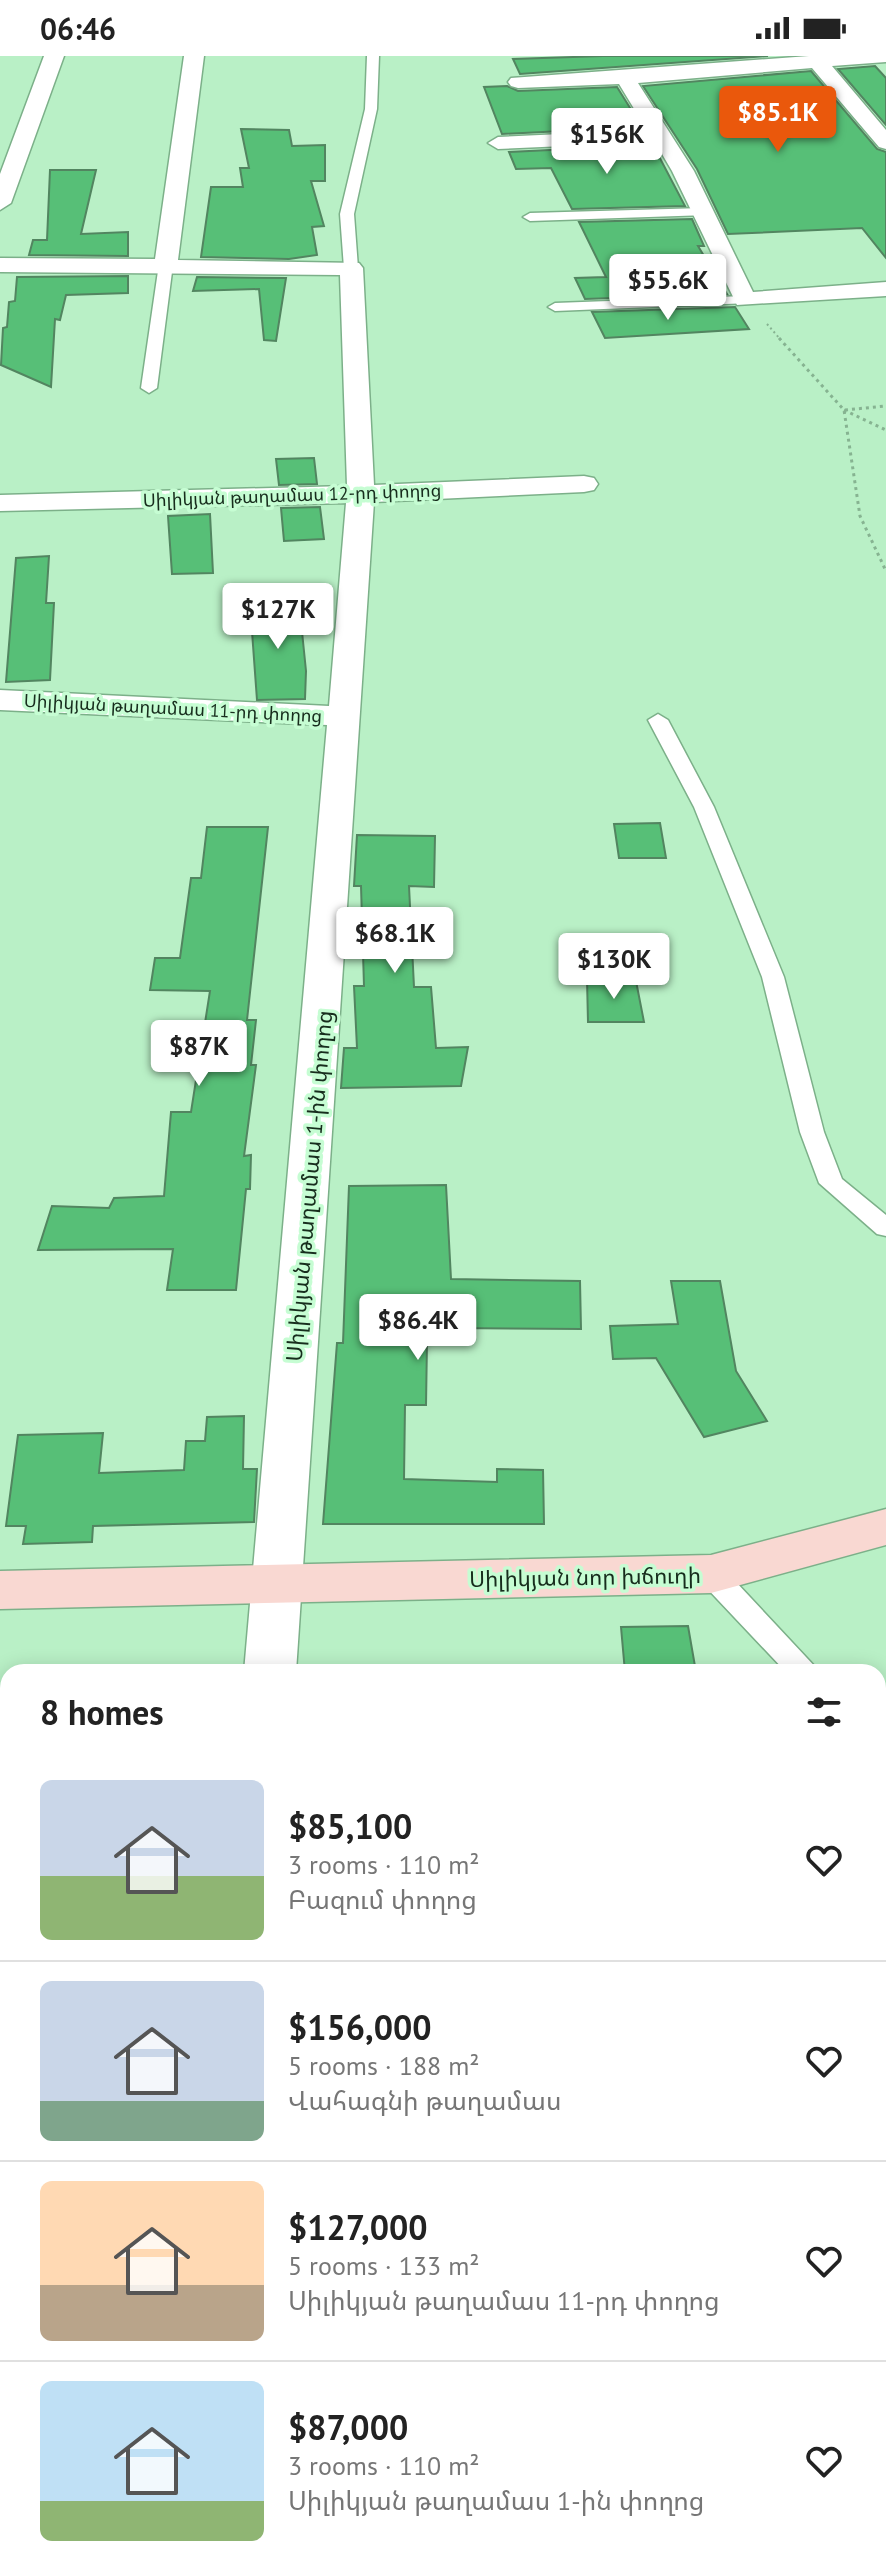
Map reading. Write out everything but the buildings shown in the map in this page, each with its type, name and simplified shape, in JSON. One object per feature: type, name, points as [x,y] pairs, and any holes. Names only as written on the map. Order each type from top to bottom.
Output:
[{"type":"main road","name":"Սիլիկյան նոր խճուղի","points":[[0,1590],[711,1574],[886,1527]]},
{"type":"street","points":[[0,203],[54,56]]},
{"type":"street","points":[[166,264],[194,56]]},
{"type":"street","points":[[518,82],[625,78],[886,56]]},
{"type":"street","points":[[816,60],[886,143]]},
{"type":"street","points":[[625,78],[703,212],[745,300],[886,289]]},
{"type":"street","points":[[498,143],[661,136]]},
{"type":"street","points":[[0,265],[166,264],[351,268]]},
{"type":"street","name":"Սիլիկյան թաղամաս 1-ին փողոց","points":[[271,1664],[361,494],[351,268]]},
{"type":"street","name":"Սիլիկյան թաղամաս 12-րդ փողոց","points":[[0,503],[361,494],[584,484]]},
{"type":"street","name":"Սիլիկյան թաղամաս 11-րդ փողոց","points":[[0,700],[346,716]]},
{"type":"lane","points":[[351,268],[347,214],[371,109],[373,56]]},
{"type":"lane","points":[[530,217],[703,212]]},
{"type":"lane","points":[[149,388],[166,264]]},
{"type":"lane","points":[[555,307],[745,300]]},
{"type":"lane","points":[[658,720],[704,807],[773,977],[812,1132],[831,1183],[886,1228]]},
{"type":"lane","points":[[711,1574],[797,1664]]},
{"type":"path","points":[[745,300],[844,410],[886,430]]},
{"type":"path","points":[[844,410],[886,406]]},
{"type":"path","points":[[844,410],[860,516],[886,571]]}]
